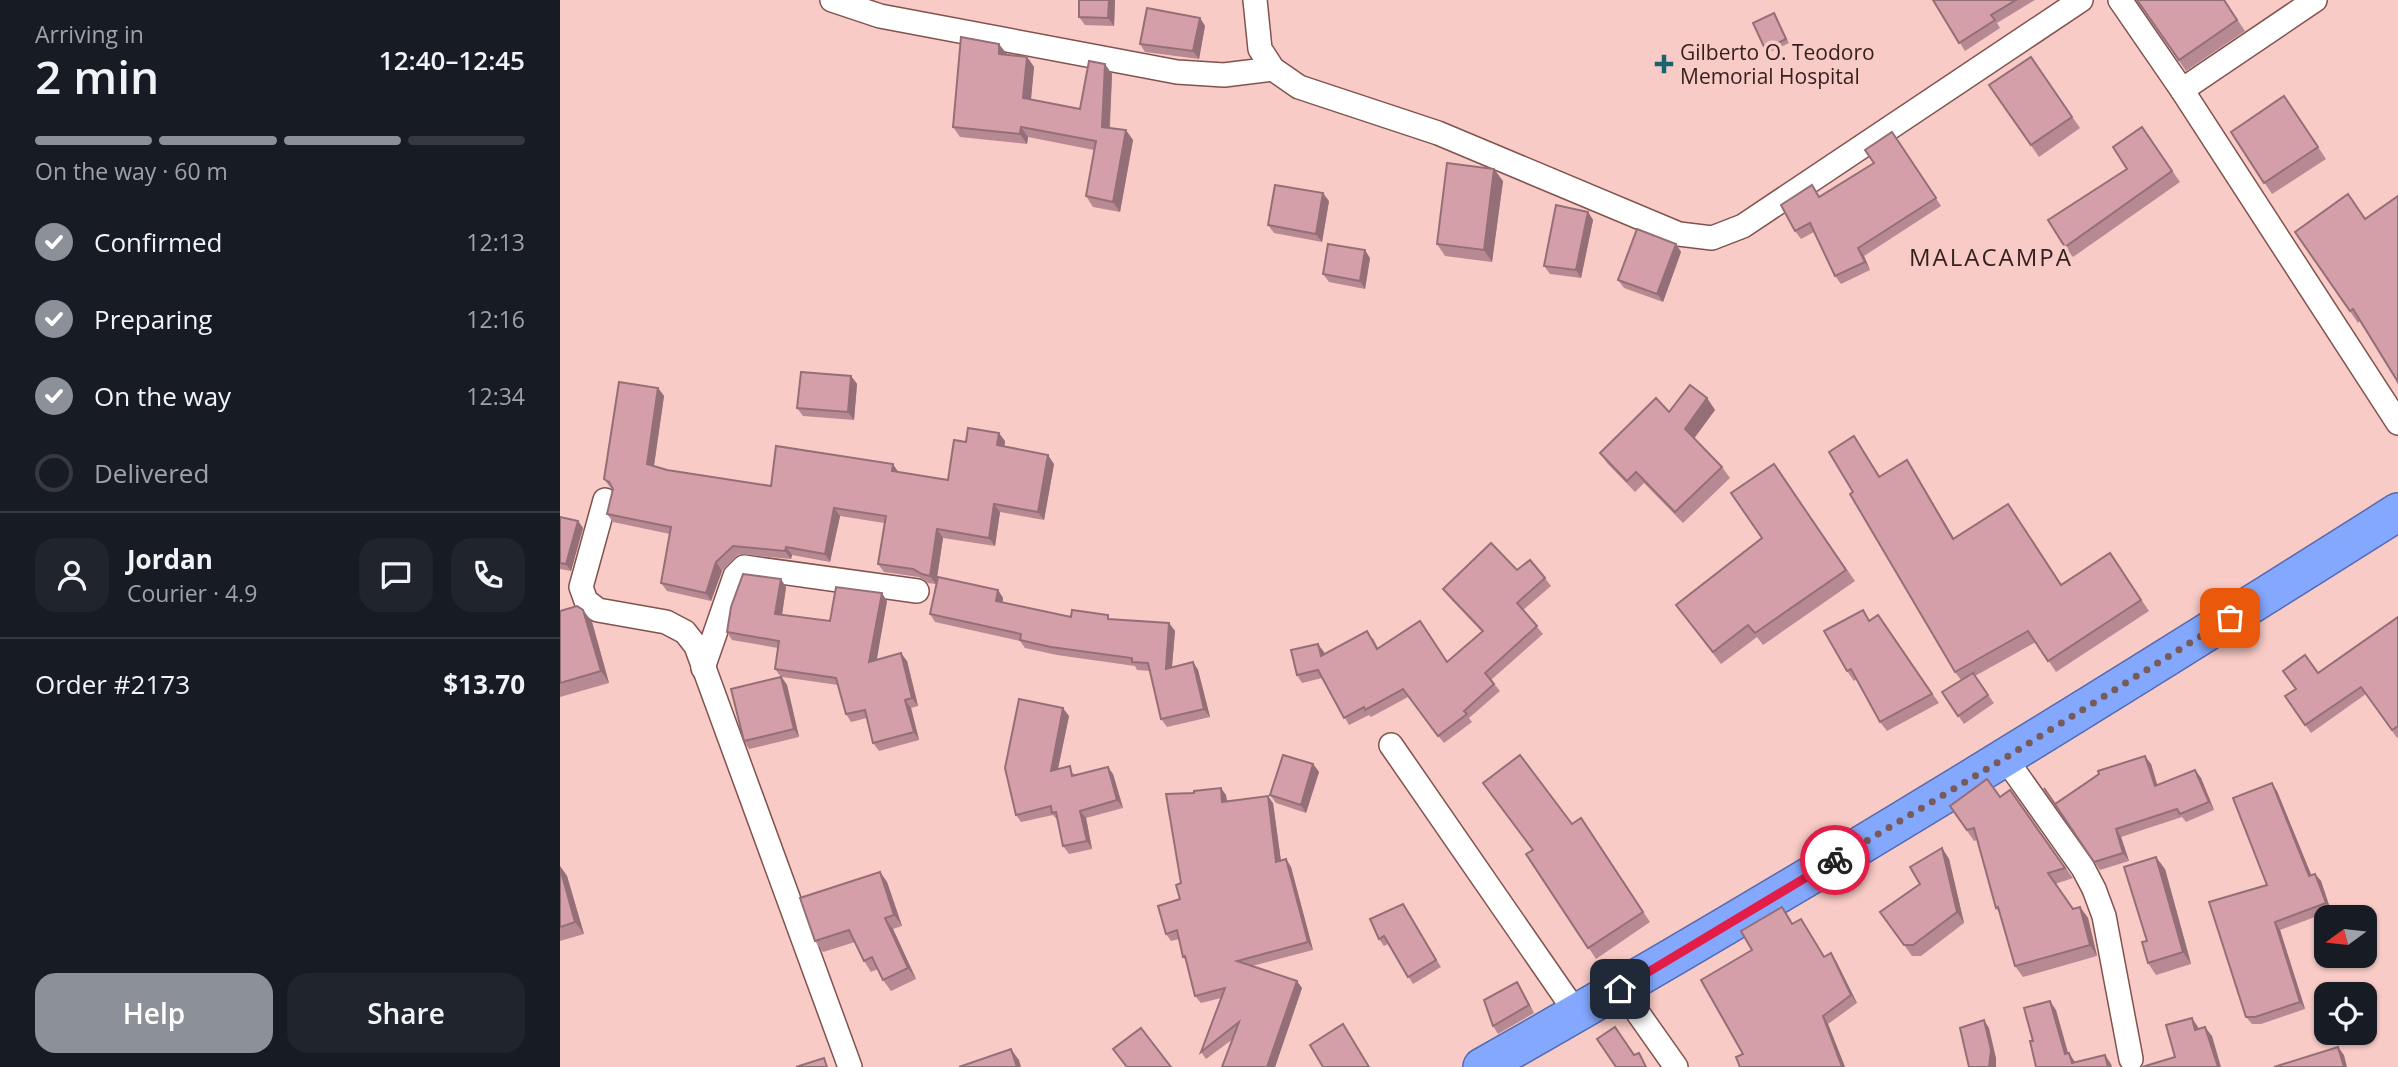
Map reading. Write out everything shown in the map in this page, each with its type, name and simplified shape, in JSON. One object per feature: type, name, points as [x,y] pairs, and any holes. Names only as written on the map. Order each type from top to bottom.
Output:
[{"type":"highway","points":[[1482,1067],[1620,989],[2005,758],[2398,512]]},
{"type":"street","points":[[832,0],[880,16],[1177,72],[1224,75],[1273,69]]},
{"type":"street","points":[[1255,0],[1260,49],[1273,69],[1299,87],[1438,133],[1679,234],[1712,238],[1743,226],[2081,0]]},
{"type":"street","points":[[2120,0],[2182,90],[2398,424]]},
{"type":"street","points":[[2182,90],[2315,0]]},
{"type":"street","points":[[605,500],[581,587],[586,601],[598,610],[666,622],[685,632],[696,646],[850,1067]]},
{"type":"street","points":[[703,668],[734,576],[744,567],[916,591]]},
{"type":"street","points":[[1391,745],[1577,1014]]},
{"type":"street","points":[[2005,758],[2083,868],[2094,889],[2104,916],[2131,1059]]},
{"type":"street","points":[[1620,989],[1676,1067]]},
{"type":"building","points":[[1079,0],[1109,0],[1108,18],[1079,17]]},
{"type":"building","points":[[1933,0],[2016,0],[1991,15],[1995,20],[1959,43]]},
{"type":"building","points":[[2137,0],[2224,0],[2237,20],[2179,60]]},
{"type":"building","points":[[1147,8],[1200,18],[1193,51],[1140,44]]},
{"type":"building","points":[[1774,13],[1786,39],[1765,49],[1753,23]]},
{"type":"building","points":[[961,37],[999,44],[999,54],[1027,57],[1023,98],[1080,109],[1089,61],[1105,64],[1102,127],[1126,130],[1113,202],[1086,196],[1096,141],[1021,127],[1020,134],[953,127]]},
{"type":"building","points":[[2031,57],[2072,117],[2031,145],[1989,85]]},
{"type":"building","points":[[2284,96],[2318,147],[2264,183],[2231,132]]},
{"type":"building","points":[[2142,127],[2172,171],[2065,247],[2048,220],[2127,169],[2113,147]]},
{"type":"building","points":[[1892,132],[1936,198],[1858,248],[1865,262],[1835,276],[1810,223],[1795,231],[1781,205],[1812,185],[1819,197],[1874,163],[1865,150]]},
{"type":"building","points":[[1447,163],[1494,169],[1484,250],[1437,244]]},
{"type":"building","points":[[1275,185],[1323,193],[1316,234],[1268,225]]},
{"type":"building","points":[[2348,194],[2365,219],[2398,196],[2398,382],[2353,309],[2350,311],[2295,232]]},
{"type":"building","points":[[1556,205],[1588,212],[1576,270],[1544,266]]},
{"type":"building","points":[[1637,229],[1676,244],[1657,294],[1618,280]]},
{"type":"building","points":[[1328,244],[1365,250],[1360,281],[1323,274]]},
{"type":"building","points":[[801,372],[851,376],[848,412],[797,408]]},
{"type":"building","points":[[619,382],[658,388],[647,464],[667,470],[771,486],[776,446],[893,464],[892,471],[948,480],[954,440],[966,442],[968,428],[999,433],[997,445],[1048,455],[1038,512],[994,504],[989,538],[937,529],[930,576],[913,569],[878,564],[886,516],[834,508],[825,554],[786,547],[785,551],[733,546],[716,562],[706,593],[661,583],[671,527],[607,514],[613,489],[604,479]]},
{"type":"building","points":[[1690,385],[1707,398],[1685,429],[1722,467],[1675,512],[1636,472],[1627,481],[1600,453],[1656,398],[1669,412]]},
{"type":"building","points":[[1854,436],[1879,477],[1907,460],[1953,539],[2008,504],[2061,585],[2110,553],[2141,600],[2048,661],[2028,631],[1955,672],[1850,494],[1853,492],[1829,452]]},
{"type":"building","points":[[1774,464],[1846,570],[1755,633],[1748,625],[1713,652],[1676,605],[1762,538],[1731,493]]},
{"type":"building","points":[[560,517],[578,521],[566,564],[560,563]]},
{"type":"building","points":[[1491,543],[1517,570],[1530,560],[1545,578],[1517,603],[1537,626],[1485,673],[1494,684],[1464,711],[1467,714],[1438,736],[1403,689],[1344,718],[1318,670],[1297,675],[1291,650],[1318,644],[1321,656],[1367,631],[1377,649],[1420,621],[1447,662],[1483,631],[1443,589]]},
{"type":"building","points":[[743,574],[781,579],[775,614],[830,621],[836,587],[882,593],[869,662],[901,653],[912,698],[905,700],[914,732],[873,743],[865,710],[846,714],[836,678],[775,669],[779,641],[727,632],[731,607]]},
{"type":"building","points":[[938,577],[998,590],[996,601],[1071,617],[1072,610],[1108,615],[1108,619],[1169,623],[1166,669],[1193,662],[1204,709],[1161,719],[1148,663],[1132,662],[1132,658],[1051,647],[1020,640],[1021,634],[930,614]]},
{"type":"building","points":[[577,606],[583,610],[601,671],[560,683],[560,611]]},
{"type":"building","points":[[1863,610],[1869,621],[1878,615],[1932,694],[1880,722],[1851,669],[1847,671],[1824,631]]},
{"type":"building","points":[[2398,617],[2398,726],[2392,730],[2361,687],[2305,725],[2285,696],[2296,689],[2283,671],[2305,655],[2318,673]]},
{"type":"building","points":[[1973,673],[1988,695],[1958,716],[1942,692]]},
{"type":"building","points":[[781,677],[794,729],[744,741],[731,689]]},
{"type":"building","points":[[1019,699],[1063,708],[1051,771],[1070,766],[1072,776],[1108,767],[1117,800],[1080,811],[1087,841],[1063,846],[1056,812],[1052,813],[1051,806],[1016,815],[1005,768]]},
{"type":"building","points":[[1283,755],[1313,764],[1301,805],[1270,795]]},
{"type":"building","points":[[1520,755],[1572,824],[1581,818],[1643,912],[1588,948],[1526,854],[1533,850],[1483,783]]},
{"type":"building","points":[[2145,756],[2155,786],[2195,770],[2209,802],[2180,814],[2177,809],[2116,829],[2123,853],[2094,862],[2044,788],[2055,804],[2099,774],[2098,771]]},
{"type":"building","points":[[1987,779],[2000,797],[2010,790],[2065,868],[2048,873],[2073,909],[2080,907],[2090,945],[2015,966],[1974,828],[1967,830],[1950,806]]},
{"type":"building","points":[[2272,783],[2309,876],[2315,874],[2326,903],[2314,905],[2314,907],[2275,922],[2300,1002],[2255,1017],[2246,1017],[2209,902],[2267,885],[2233,798]]},
{"type":"building","points":[[1221,788],[1222,802],[1268,796],[1276,862],[1286,859],[1308,942],[1237,961],[1297,981],[1267,1067],[1222,1067],[1239,1022],[1201,1052],[1225,988],[1195,996],[1177,930],[1166,934],[1158,906],[1180,899],[1176,885],[1181,883],[1166,794]]},
{"type":"building","points":[[1942,848],[1957,912],[1913,945],[1904,945],[1880,912],[1920,884],[1910,867]]},
{"type":"building","points":[[2156,857],[2183,952],[2148,963],[2142,942],[2147,941],[2124,867]]},
{"type":"building","points":[[560,868],[575,922],[560,927]]},
{"type":"building","points":[[880,872],[894,915],[885,918],[908,968],[883,980],[872,957],[864,961],[849,930],[815,941],[800,898]]},
{"type":"building","points":[[1403,904],[1436,960],[1408,977],[1384,936],[1379,939],[1370,919]]},
{"type":"building","points":[[1782,907],[1792,924],[1801,919],[1824,957],[1831,953],[1851,995],[1823,1016],[1842,1067],[1740,1067],[1736,1057],[1743,1054],[1701,980],[1752,950],[1741,931]]},
{"type":"building","points":[[1517,982],[1529,1005],[1493,1026],[1484,1000]]},
{"type":"building","points":[[2050,1001],[2065,1054],[2069,1053],[2072,1063],[2105,1055],[2108,1067],[2036,1067],[2030,1041],[2033,1041],[2024,1008]]},
{"type":"building","points":[[2192,1018],[2195,1030],[2205,1027],[2218,1067],[2142,1067],[2175,1057],[2166,1025]]},
{"type":"building","points":[[1984,1020],[1991,1050],[1989,1067],[1969,1067],[1960,1028]]},
{"type":"building","points":[[1343,1024],[1369,1067],[1323,1067],[1310,1045]]},
{"type":"building","points":[[1615,1027],[1634,1055],[1639,1053],[1646,1067],[1616,1067],[1597,1039]]},
{"type":"building","points":[[1141,1028],[1171,1067],[1127,1067],[1113,1049]]},
{"type":"building","points":[[2338,1047],[2344,1067],[2274,1067]]},
{"type":"building","points":[[1011,1049],[1017,1067],[959,1067]]},
{"type":"building","points":[[824,1058],[827,1067],[796,1067]]},
{"type":"way so far","points":[[1835,860],[2230,618]]},
{"type":"place","name":"Gilberto O. Teodoro Memorial Hospital","points":[[1664,64]]},
{"type":"district","name":"MALACAMPA","points":[[1991,256]]},
{"type":"route","points":[[1620,989],[1835,860]]}]
